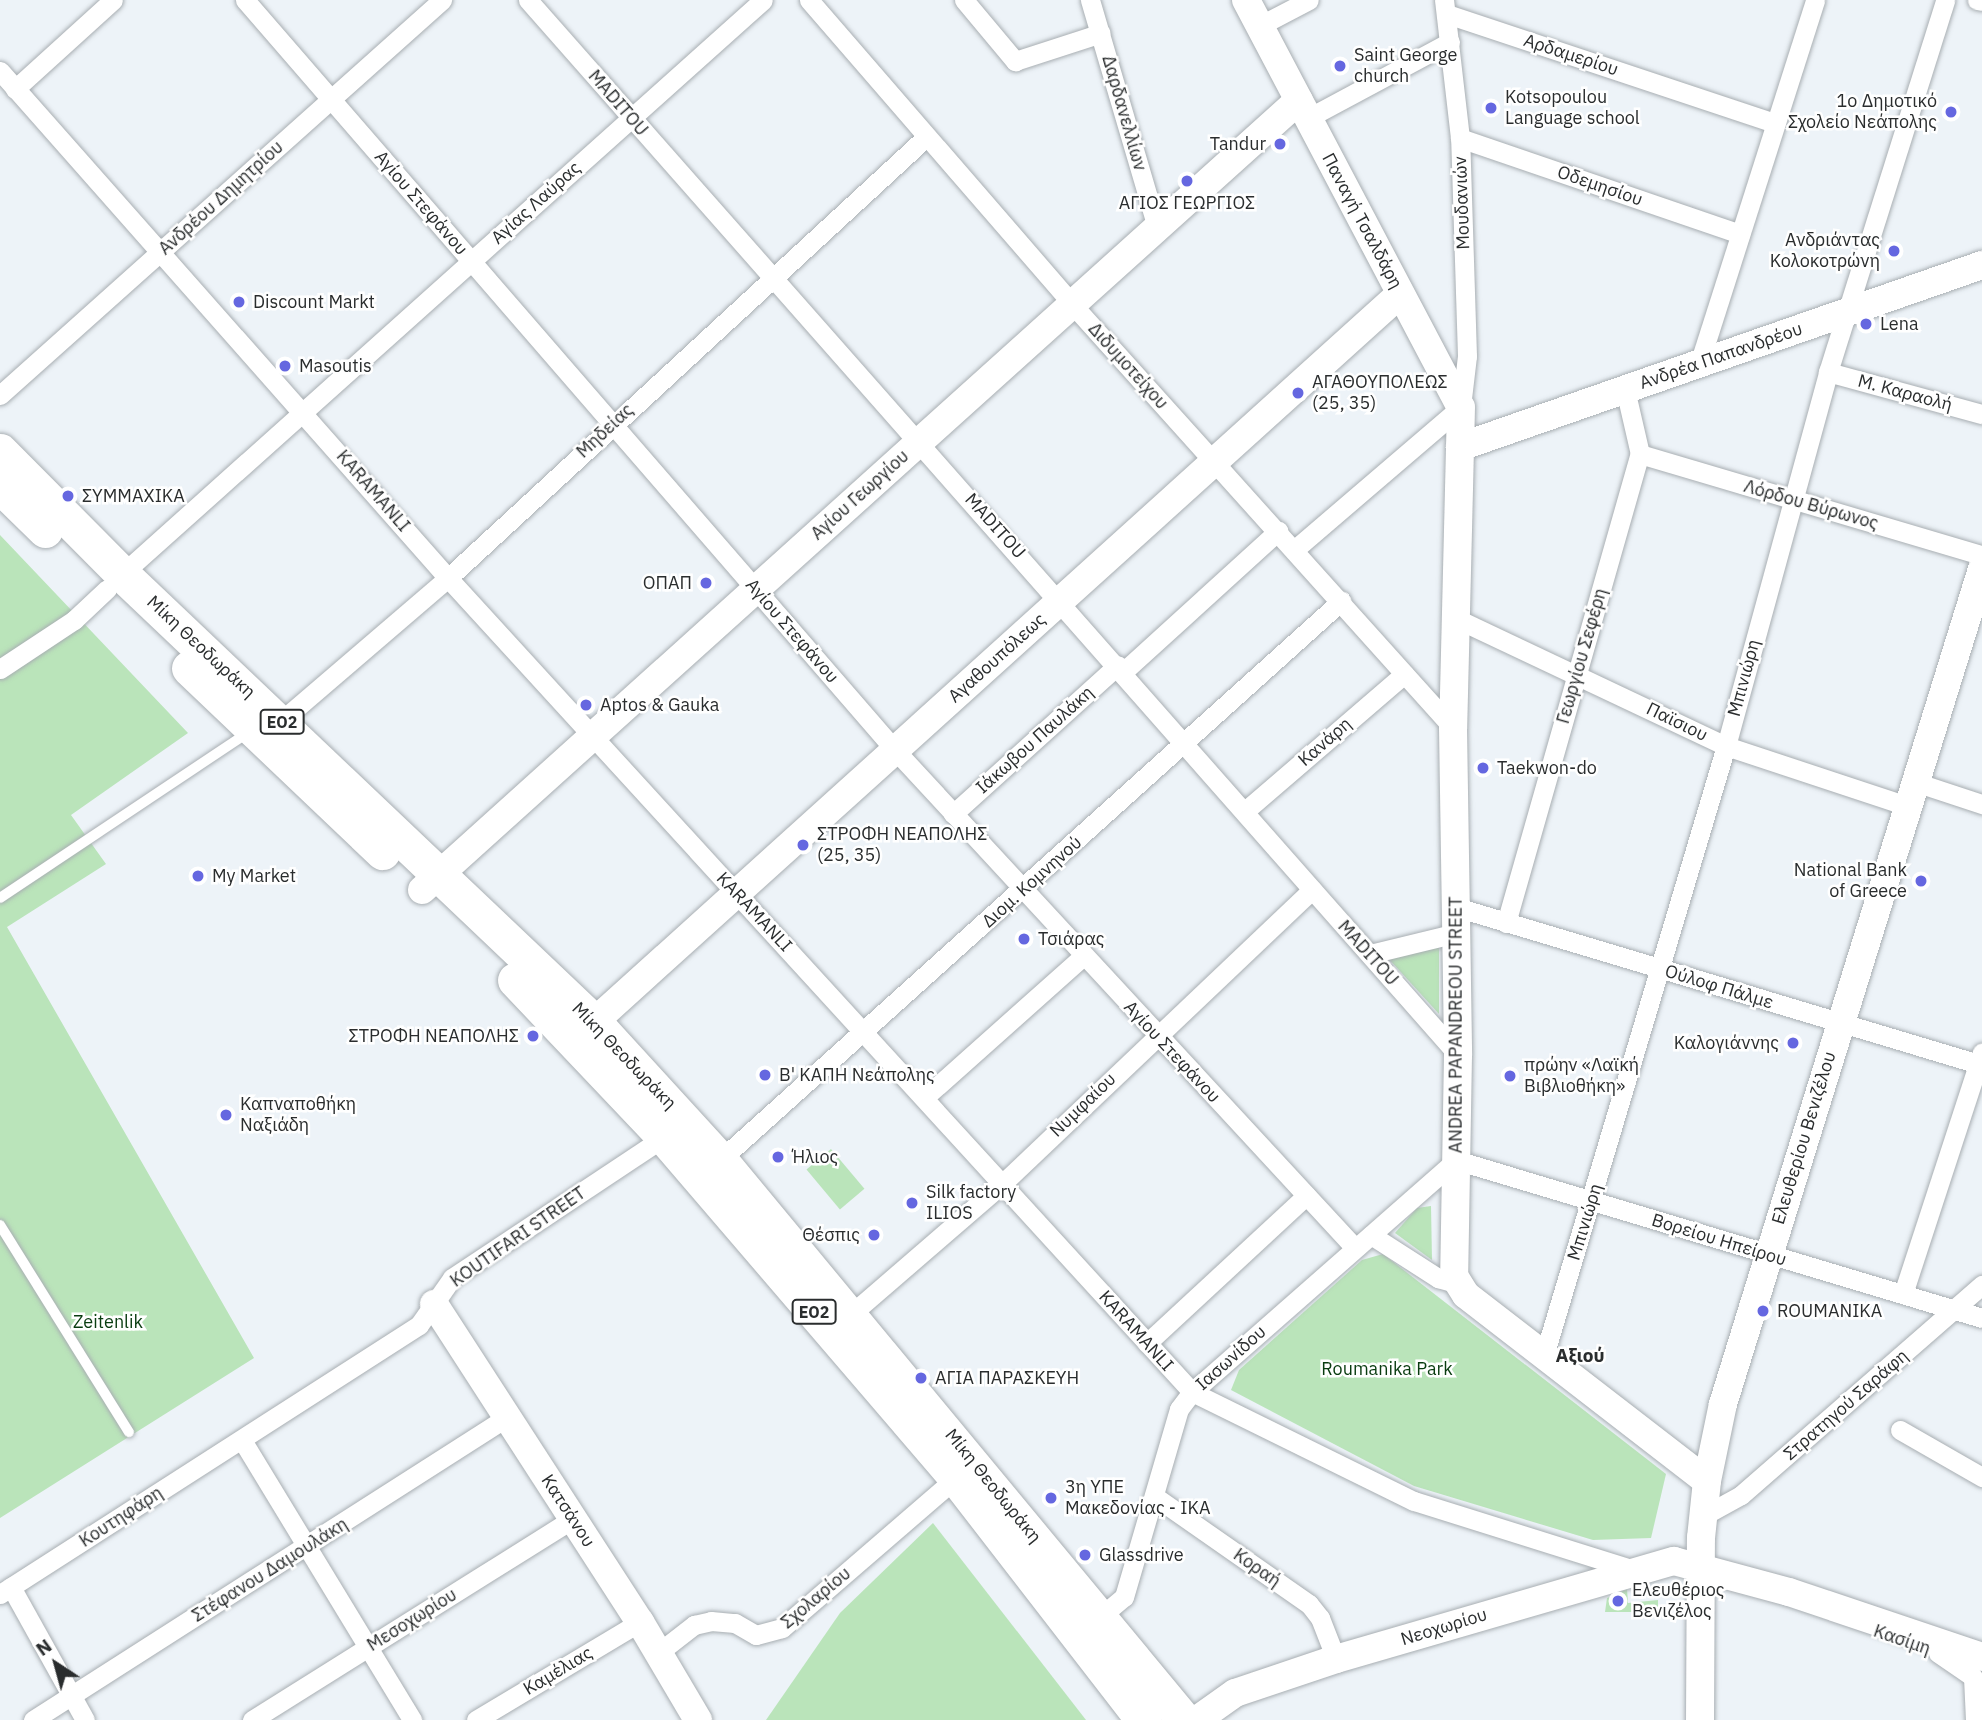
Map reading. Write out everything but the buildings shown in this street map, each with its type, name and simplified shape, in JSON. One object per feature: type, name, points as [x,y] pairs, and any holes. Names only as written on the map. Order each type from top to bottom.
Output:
[{"type":"highway","name":"Μίκη Θεοδωράκη","points":[[0,451],[114,582]]},
{"type":"highway","name":"Μίκη Θεοδωράκη","points":[[0,486],[114,582],[430,882],[664,1137],[956,1478],[1143,1720]]},
{"type":"highway","name":"Μίκη Θεοδωράκη","points":[[430,882],[594,1022],[720,1160],[1184,1720]]},
{"type":"street","points":[[15,89],[113,0]]},
{"type":"street","name":"Αγίου Στεφάνου","points":[[246,0],[895,750],[1022,891],[1355,1248]]},
{"type":"street","name":"Ανδρέου Δημητρίου","points":[[0,395],[442,0]]},
{"type":"street","name":"MADITOU","points":[[528,0],[1061,600],[1458,1055]]},
{"type":"street","name":"Αγίας Λαύρας","points":[[0,669],[74,620],[763,0]]},
{"type":"street","name":"Διδυμοτείχου","points":[[809,0],[1072,304],[1453,728]]},
{"type":"street","points":[[964,0],[1015,61],[1101,33]]},
{"type":"street","name":"Δαρδανελλίων","points":[[1090,0],[1157,227]]},
{"type":"street","name":"Παναγή Τσαλδάρη","points":[[1246,0],[1461,407],[1460,447]]},
{"type":"street","points":[[1259,26],[1310,0]]},
{"type":"street","points":[[1699,363],[1815,0]]},
{"type":"street","name":"Μπινιώρη","points":[[1544,1356],[1726,746],[1828,372],[1945,0]]},
{"type":"street","name":"Αρδαμερίου","points":[[1445,7],[1775,123]]},
{"type":"street","name":"Μουδανιών","points":[[1445,7],[1460,138],[1467,356],[1461,407]]},
{"type":"street","points":[[1303,109],[1450,42]]},
{"type":"street","name":"KARAMANLI","points":[[0,71],[304,411],[448,578],[866,1032],[1192,1392],[1414,1501],[1634,1570]]},
{"type":"street","name":"Αγίου Γεωργίου","points":[[430,882],[1157,227],[1303,109]]},
{"type":"street","name":"Μηδείας","points":[[267,725],[448,578],[926,137]]},
{"type":"street","name":"Οδεμησίου","points":[[1460,138],[1740,234]]},
{"type":"street","name":"Ανδρέα Παπανδρέου","points":[[1460,447],[1982,265]]},
{"type":"street","name":"Αγαθουπόλεως","points":[[594,1022],[1400,294]]},
{"type":"street","name":"Μ. Καραολή","points":[[1828,372],[1982,414]]},
{"type":"street","name":"Γεωργίου Σεφέρη","points":[[1506,923],[1640,454],[1625,389]]},
{"type":"street","points":[[1294,550],[1461,407]]},
{"type":"street","name":"ANDREA PAPANDREOU STREET","points":[[1456,1283],[1452,1243],[1458,1055],[1453,728],[1460,447]]},
{"type":"street","name":"Λόρδου Βύρωνος","points":[[1640,454],[1982,555]]},
{"type":"street","name":"Ιάκωβου Παυλάκη","points":[[953,814],[1278,531]]},
{"type":"street","name":"Ελευθερίου Βενιζέλου","points":[[1700,1720],[1700,1565],[1703,1516],[1707,1481],[1733,1366],[1982,569]]},
{"type":"street","name":"Διομ. Κομνηνού","points":[[720,1160],[866,1032],[1341,601]]},
{"type":"street","name":"Παϊσιου","points":[[1455,618],[1577,673],[1726,746],[1911,794],[1982,804]]},
{"type":"street","name":"Κανάρη","points":[[1245,811],[1404,674]]},
{"type":"street","name":"Νυμφαίου","points":[[850,1315],[1003,1183],[1156,1034],[1312,890]]},
{"type":"street","points":[[1370,954],[1457,920]]},
{"type":"street","name":"Ούλοφ Πάλμε","points":[[1457,920],[1506,923],[1839,1024],[1981,1061]]},
{"type":"street","points":[[925,1097],[1083,956]]},
{"type":"street","points":[[1903,1294],[1981,1061]]},
{"type":"street","name":"KOUTIFARI STREET","points":[[242,1440],[419,1325],[452,1278],[664,1137]]},
{"type":"street","name":"Βορείου Ηπείρου","points":[[1456,1160],[1982,1318]]},
{"type":"street","name":"Ιασωνίδου","points":[[1100,1617],[1124,1597],[1179,1409],[1192,1392],[1456,1160]]},
{"type":"street","points":[[1147,1343],[1306,1196]]},
{"type":"street","points":[[1371,1235],[1438,1278],[1456,1283],[1544,1356],[1707,1481]]},
{"type":"street","name":"Στρατηγού Σαράφη","points":[[1703,1516],[1741,1495],[1982,1285]]},
{"type":"street","name":"Κατσάνου","points":[[434,1304],[640,1622],[698,1720]]},
{"type":"street","name":"Στέφανου Δαμουλάκη","points":[[33,1720],[308,1547],[507,1417]]},
{"type":"street","points":[[1900,1430],[1982,1477]]},
{"type":"street","points":[[242,1440],[412,1720]]},
{"type":"street","name":"Κουτηφάρη","points":[[5,1591],[242,1440]]},
{"type":"street","name":"Σχολαρίου","points":[[658,1653],[694,1625],[710,1621],[735,1623],[756,1635],[782,1628],[956,1478]]},
{"type":"street","name":"Κοραή","points":[[1154,1496],[1309,1604],[1320,1618],[1336,1659]]},
{"type":"street","name":"Μεσοχωρίου","points":[[251,1720],[573,1519]]},
{"type":"street","name":"Νεοχωρίου","points":[[1197,1720],[1236,1693],[1336,1659],[1634,1570],[1674,1561],[1700,1565],[1789,1592],[1982,1657]]},
{"type":"street","points":[[5,1591],[85,1720]]},
{"type":"street","name":"Κασίμη","points":[[1789,1592],[1801,1606],[1931,1650],[1965,1667],[1977,1691],[1975,1720]]},
{"type":"street","name":"Καμέλιας","points":[[476,1720],[640,1622]]},
{"type":"lane","points":[[0,898],[267,725]]},
{"type":"lane","points":[[1,1228],[130,1432]]},
{"type":"green space","name":"Zeitenlik","points":[[0,535],[188,733],[71,815],[106,864],[7,927],[254,1358],[0,1518]]},
{"type":"green space","points":[[1439,946],[1439,1014],[1388,958]]},
{"type":"green space","points":[[831,1149],[864,1189],[840,1209],[806,1170]]},
{"type":"green space","points":[[1431,1206],[1432,1260],[1395,1233],[1417,1208]]},
{"type":"green space","name":"Roumanika Park","points":[[1383,1254],[1666,1474],[1651,1538],[1593,1540],[1414,1486],[1231,1390],[1239,1370],[1362,1260]]},
{"type":"green space","points":[[933,1523],[1086,1720],[766,1720],[840,1613]]},
{"type":"green space","points":[[1627,1589],[1628,1603],[1658,1600],[1658,1612],[1605,1612],[1607,1598]]},
{"type":"place","name":"Saint George church","points":[[1340,66]]},
{"type":"place","name":"Kotsopoulou Language school","points":[[1491,108]]},
{"type":"place","name":"1ο Δημοτικό Σχολείο Νεάπολης","points":[[1951,112]]},
{"type":"place","name":"Tandur","points":[[1280,144]]},
{"type":"place","name":"ΑΓΙΟΣ ΓΕΩΡΓΙΟΣ","points":[[1187,181]]},
{"type":"place","name":"Ανδριάντας Κολοκοτρώνη","points":[[1894,251]]},
{"type":"place","name":"Discount Markt","points":[[239,302]]},
{"type":"place","name":"Lena","points":[[1866,324]]},
{"type":"place","name":"Masoutis","points":[[285,366]]},
{"type":"place","name":"ΑΓΑΘΟΥΠΟΛΕΩΣ (25, 35)","points":[[1298,393]]},
{"type":"place","name":"ΣΥΜΜΑΧΙΚΑ","points":[[68,496]]},
{"type":"place","name":"ΟΠΑΠ","points":[[706,583]]},
{"type":"place","name":"Aptos & Gauka","points":[[586,705]]},
{"type":"place","name":"Taekwon-do","points":[[1483,768]]},
{"type":"place","name":"ΣΤΡΟΦΗ ΝΕΑΠΟΛΗΣ (25, 35)","points":[[803,845]]},
{"type":"place","name":"My Market","points":[[198,876]]},
{"type":"place","name":"National Bank of Greece","points":[[1921,881]]},
{"type":"place","name":"Τσιάρας","points":[[1024,939]]},
{"type":"place","name":"ΣΤΡΟΦΗ ΝΕΑΠΟΛΗΣ","points":[[533,1036]]},
{"type":"place","name":"Καλογιάννης","points":[[1793,1043]]},
{"type":"place","name":"Β' ΚΑΠΗ Νεάπολης","points":[[765,1075]]},
{"type":"place","name":"πρώην «Λαϊκή Βιβλιοθήκη»","points":[[1510,1076]]},
{"type":"place","name":"Καπναποθήκη Ναξιάδη","points":[[226,1115]]},
{"type":"place","name":"Ήλιος","points":[[778,1157]]},
{"type":"place","name":"Silk factory ILIOS","points":[[912,1203]]},
{"type":"place","name":"Θέσπις","points":[[874,1235]]},
{"type":"place","name":"ROUMANIKA","points":[[1763,1311]]},
{"type":"place","name":"ΑΓΙΑ ΠΑΡΑΣΚΕΥΗ","points":[[921,1378]]},
{"type":"place","name":"3η ΥΠΕ Μακεδονίας - IKA","points":[[1051,1498]]},
{"type":"place","name":"Glassdrive","points":[[1085,1555]]},
{"type":"place","name":"Ελευθέριος Βενιζέλος","points":[[1618,1601]]},
{"type":"district","name":"Αξιού","points":[[1580,1356]]}]
